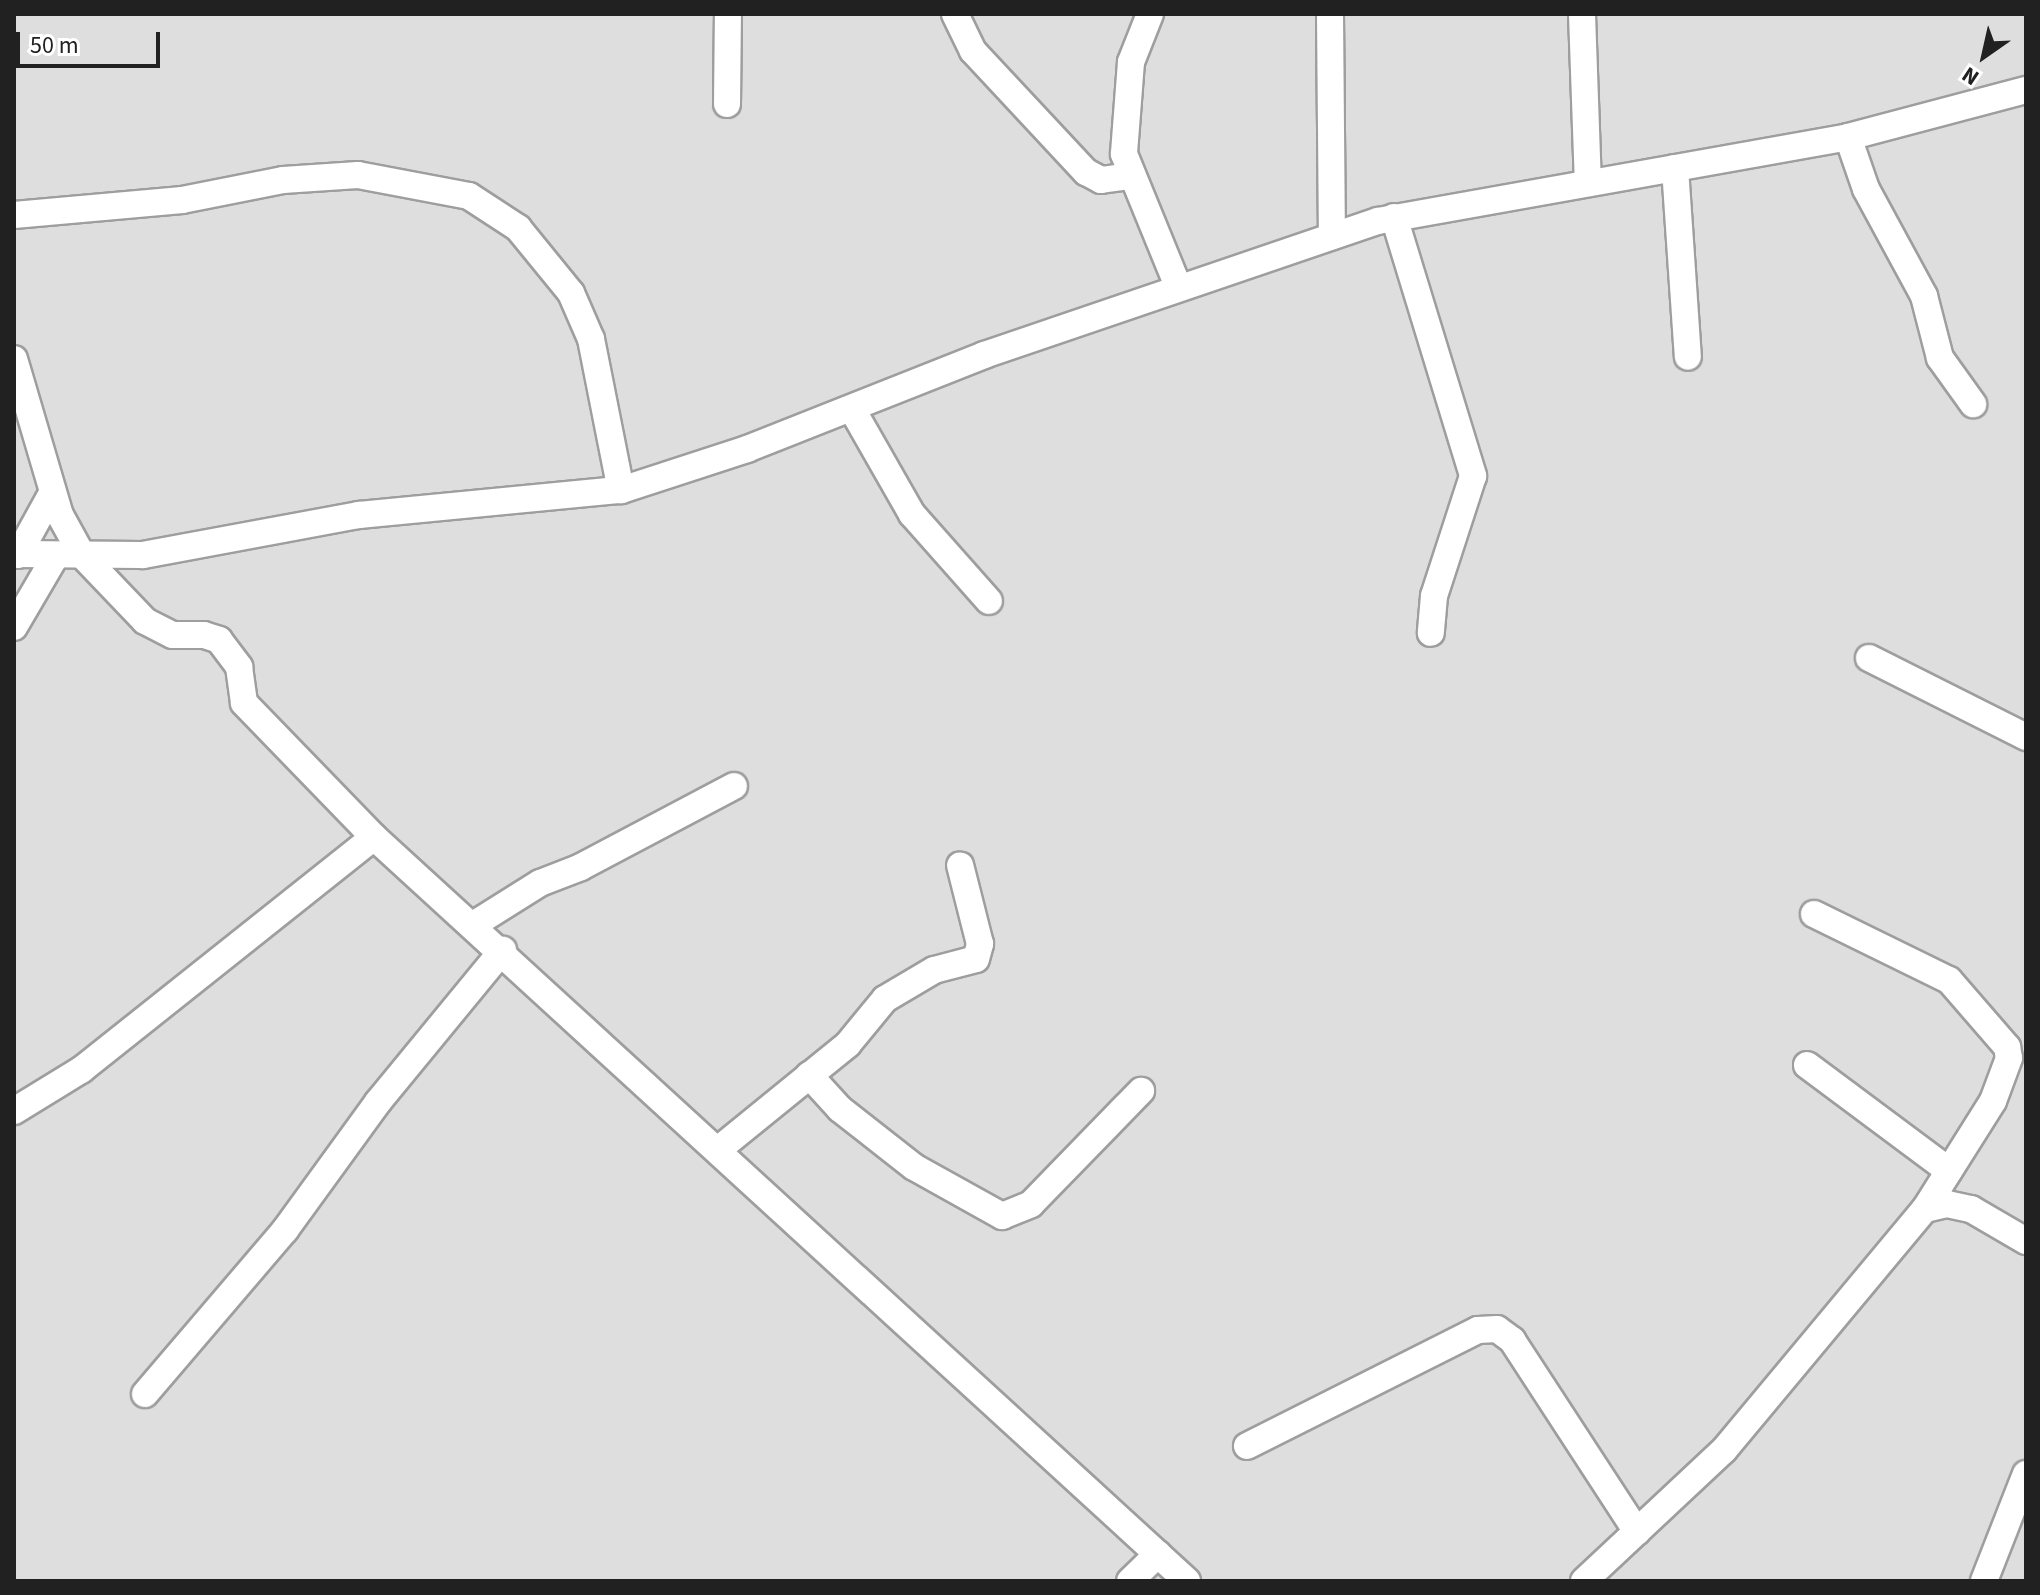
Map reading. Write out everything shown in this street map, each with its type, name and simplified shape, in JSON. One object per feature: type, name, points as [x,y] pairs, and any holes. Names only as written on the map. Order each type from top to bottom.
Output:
[{"type":"street","points":[[727,104],[728,14]]},
{"type":"street","points":[[955,14],[973,51],[1086,172],[1101,180],[1131,176]]},
{"type":"street","points":[[1150,14],[1131,62],[1123,137],[1131,176],[1146,200],[1178,286]]},
{"type":"street","points":[[1330,14],[1332,236]]},
{"type":"street","points":[[1582,14],[1588,183]]},
{"type":"street","points":[[16,555],[143,555],[359,515],[621,490],[852,409],[1178,286],[1394,217],[1848,137],[2026,90]]},
{"type":"street","points":[[1848,137],[1866,189],[1924,296],[1940,358],[1973,404]]},
{"type":"street","points":[[1675,168],[1688,357]]},
{"type":"street","points":[[14,215],[182,200],[283,180],[358,175],[469,196],[518,228],[571,293],[591,339],[621,490]]},
{"type":"street","points":[[1394,217],[1473,476],[1443,560],[1431,633]]},
{"type":"street","points":[[14,359],[69,555],[122,595],[159,631],[204,635],[226,647],[239,667],[244,703],[374,837],[503,950],[1187,1581]]},
{"type":"street","points":[[852,409],[912,514],[989,601]]},
{"type":"street","points":[[16,555],[51,495]]},
{"type":"street","points":[[14,627],[69,555]]},
{"type":"street","points":[[122,595],[132,567],[143,555]]},
{"type":"street","points":[[1869,658],[2026,737]]},
{"type":"street","points":[[473,925],[540,883],[581,867],[734,786]]},
{"type":"street","points":[[14,1111],[81,1070],[374,837]]},
{"type":"street","points":[[719,1149],[848,1044],[885,999],[934,970],[976,959],[980,944],[960,865]]},
{"type":"street","points":[[1584,1581],[1724,1450],[1925,1209],[1993,1101],[2009,1058],[2007,1047],[1949,980],[1814,914]]},
{"type":"street","points":[[145,1394],[285,1230],[378,1102],[503,950]]},
{"type":"street","points":[[1807,1065],[1949,1171]]},
{"type":"street","points":[[809,1075],[840,1109],[901,1158],[947,1190],[1002,1216],[1031,1204],[1141,1091]]},
{"type":"street","points":[[1925,1209],[1947,1204],[1971,1209],[2026,1241]]},
{"type":"street","points":[[1247,1446],[1478,1330],[1497,1329],[1512,1340],[1637,1532]]},
{"type":"street","points":[[1984,1581],[2026,1474]]},
{"type":"street","points":[[1130,1581],[1158,1554]]},
{"type":"shaded area","points":[[14,14],[2026,14],[2026,1581],[14,1581]]}]
